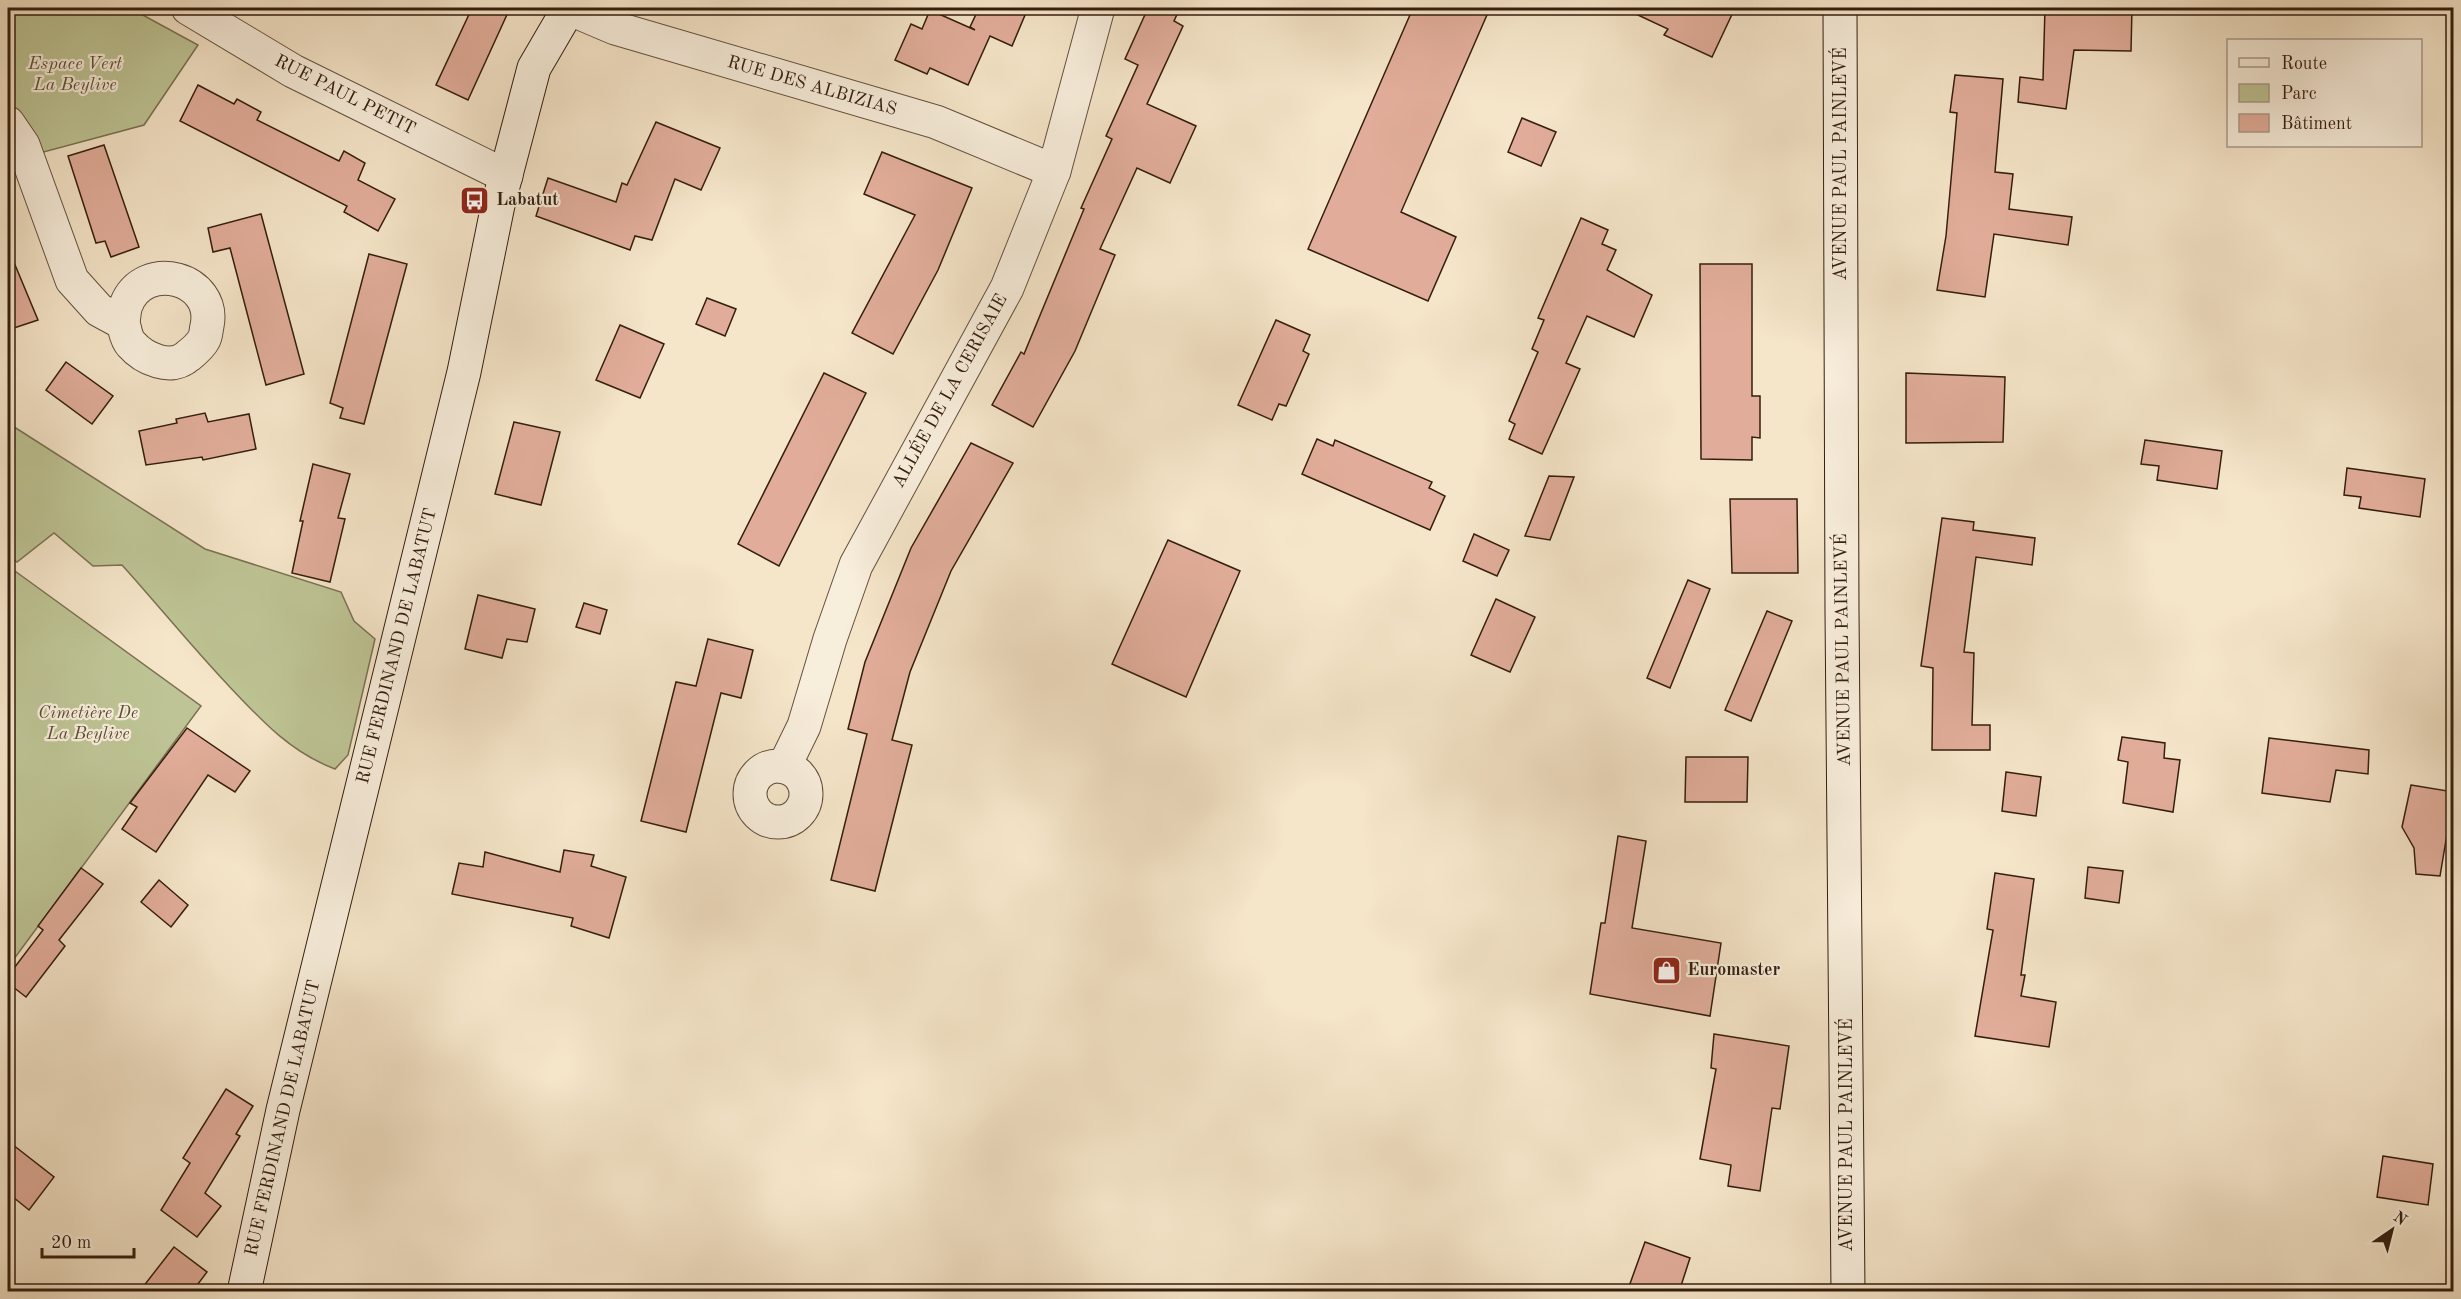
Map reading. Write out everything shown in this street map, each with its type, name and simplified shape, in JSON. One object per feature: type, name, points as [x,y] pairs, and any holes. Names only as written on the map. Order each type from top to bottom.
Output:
[{"type":"street","name":"RUE PAUL PETIT","points":[[188,8],[293,70],[506,176]]},
{"type":"street","name":"RUE FERDINAND DE LABATUT","points":[[244,1292],[283,1110],[464,372],[506,176],[534,68],[568,8]]},
{"type":"street","name":"RUE DES ALBIZIAS","points":[[568,8],[615,28],[936,122],[1054,171]]},
{"type":"street","name":"ALLÉE DE LA CERISAIE","points":[[784,767],[804,726],[830,639],[856,565],[1007,288],[1054,171],[1098,8]]},
{"type":"street","name":"AVENUE PAUL PAINLEVÉ","points":[[1840,8],[1848,1292]]},
{"type":"street","points":[[8,123],[23,145],[72,280],[99,310],[123,323]]},
{"type":"green space","name":"Espace Vert La Beylive","points":[[8,8],[130,8],[198,45],[144,125],[40,153],[8,107]]},
{"type":"green space","points":[[8,423],[205,549],[341,592],[354,621],[375,639],[348,755],[335,769],[304,754],[264,722],[215,671],[122,565],[93,566],[54,533],[17,562],[8,555]]},
{"type":"green space","name":"Cimetière De La Beylive","points":[[8,566],[201,706],[8,967]]},
{"type":"building","points":[[472,8],[510,8],[468,100],[436,85]]},
{"type":"building","points":[[979,8],[1028,8],[1012,46],[990,36],[968,85],[930,68],[927,74],[895,60],[911,24],[922,29],[930,10],[975,30],[970,27]]},
{"type":"building","points":[[1148,8],[1180,8],[1174,21],[1183,26],[1147,104],[1196,126],[1170,183],[1137,168],[1100,249],[1115,255],[1075,351],[1033,427],[992,405],[1021,352],[1024,354],[1084,209],[1081,208],[1112,139],[1106,136],[1138,65],[1125,59]]},
{"type":"building","points":[[1413,8],[1490,8],[1401,212],[1456,237],[1428,301],[1308,249]]},
{"type":"building","points":[[1623,8],[1735,8],[1712,57],[1664,35],[1668,29]]},
{"type":"building","points":[[2045,8],[2132,8],[2131,51],[2074,50],[2066,109],[2018,102],[2020,77],[2043,80]]},
{"type":"building","points":[[1955,75],[2003,79],[1995,172],[2013,174],[2009,209],[2072,217],[2068,245],[1994,234],[1985,297],[1937,290],[1946,236],[1957,113],[1950,112]]},
{"type":"building","points":[[198,85],[234,104],[237,99],[261,112],[257,120],[339,161],[344,151],[365,163],[358,180],[395,199],[378,231],[344,212],[347,206],[180,121]]},
{"type":"building","points":[[1522,118],[1556,132],[1541,166],[1508,152]]},
{"type":"building","points":[[656,122],[720,148],[701,190],[675,179],[652,240],[635,236],[630,250],[536,216],[548,178],[616,202],[622,183],[627,185]]},
{"type":"building","points":[[104,145],[139,247],[111,257],[105,241],[96,243],[68,156]]},
{"type":"building","points":[[882,152],[972,188],[938,270],[893,354],[852,333],[915,215],[864,194]]},
{"type":"building","points":[[261,214],[304,374],[266,385],[230,248],[213,252],[208,228]]},
{"type":"building","points":[[1581,218],[1608,230],[1602,244],[1616,250],[1607,270],[1652,295],[1634,337],[1587,316],[1566,363],[1580,369],[1542,454],[1509,439],[1515,424],[1509,421],[1538,352],[1532,349],[1544,320],[1538,318]]},
{"type":"building","points":[[8,248],[38,320],[8,330]]},
{"type":"building","points":[[369,254],[407,264],[364,424],[340,418],[343,408],[330,403]]},
{"type":"building","points":[[1700,264],[1752,264],[1752,396],[1760,396],[1760,438],[1752,437],[1752,460],[1701,459]]},
{"type":"building","points":[[707,298],[736,309],[725,336],[696,324]]},
{"type":"building","points":[[1276,320],[1310,335],[1303,351],[1309,354],[1286,406],[1279,404],[1272,420],[1238,405]]},
{"type":"building","points":[[620,325],[664,344],[640,398],[596,380]]},
{"type":"building","points":[[66,362],[113,396],[92,424],[46,390]]},
{"type":"building","points":[[824,373],[866,393],[779,566],[738,544]]},
{"type":"building","points":[[1906,373],[2005,377],[2003,442],[1906,443]]},
{"type":"building","points":[[205,413],[208,422],[249,414],[256,449],[203,460],[202,457],[146,465],[139,431],[177,423],[176,419]]},
{"type":"building","points":[[514,422],[560,432],[541,505],[495,494]]},
{"type":"building","points":[[1317,439],[1333,446],[1335,440],[1432,482],[1429,488],[1445,496],[1430,530],[1302,474]]},
{"type":"building","points":[[2145,440],[2222,451],[2217,489],[2157,480],[2159,466],[2141,464]]},
{"type":"building","points":[[971,443],[1013,463],[951,571],[910,672],[892,740],[912,745],[875,891],[831,880],[867,734],[848,729],[865,662],[911,548]]},
{"type":"building","points":[[313,464],[350,474],[338,518],[345,519],[330,582],[292,573],[303,521],[300,521]]},
{"type":"building","points":[[2347,468],[2425,479],[2420,517],[2359,508],[2361,497],[2344,495]]},
{"type":"building","points":[[1549,476],[1574,477],[1550,540],[1525,536]]},
{"type":"building","points":[[1730,499],[1797,499],[1798,573],[1732,573]]},
{"type":"building","points":[[1942,518],[1974,522],[1973,530],[2035,538],[2032,565],[1976,557],[1964,652],[1974,653],[1972,725],[1990,725],[1990,750],[1932,750],[1933,668],[1921,666]]},
{"type":"building","points":[[1474,534],[1509,550],[1497,576],[1463,561]]},
{"type":"building","points":[[1168,540],[1240,571],[1186,697],[1112,664]]},
{"type":"building","points":[[1688,580],[1710,589],[1670,688],[1647,678]]},
{"type":"building","points":[[478,595],[535,609],[527,642],[507,639],[502,658],[465,649]]},
{"type":"building","points":[[1496,599],[1535,617],[1510,672],[1471,655]]},
{"type":"building","points":[[584,603],[607,610],[600,634],[576,627]]},
{"type":"building","points":[[1767,611],[1792,621],[1751,721],[1725,710]]},
{"type":"building","points":[[708,639],[753,650],[741,698],[721,693],[686,832],[641,821],[676,682],[696,686]]},
{"type":"building","points":[[187,728],[250,771],[235,792],[208,775],[156,852],[122,829],[137,807],[130,803]]},
{"type":"building","points":[[2122,737],[2165,743],[2164,758],[2180,760],[2173,812],[2123,803],[2128,762],[2118,760]]},
{"type":"building","points":[[2269,738],[2369,750],[2368,774],[2336,770],[2330,802],[2262,793]]},
{"type":"building","points":[[1686,757],[1748,757],[1747,802],[1685,802]]},
{"type":"building","points":[[2006,772],[2041,777],[2036,816],[2002,811]]},
{"type":"building","points":[[2411,785],[2454,792],[2440,876],[2416,874],[2414,848],[2402,827]]},
{"type":"building","points":[[1618,836],[1646,841],[1632,928],[1721,943],[1710,1016],[1590,994],[1601,923],[1605,923]]},
{"type":"building","points":[[564,850],[594,855],[591,866],[626,877],[609,938],[571,926],[573,918],[452,894],[459,863],[483,867],[485,852],[560,872]]},
{"type":"building","points":[[2088,867],[2123,871],[2119,903],[2085,898]]},
{"type":"building","points":[[81,868],[103,884],[59,940],[65,946],[26,997],[8,983],[8,976],[43,930],[38,926]]},
{"type":"building","points":[[1995,873],[2034,879],[2021,975],[2025,975],[2021,996],[2056,1002],[2049,1047],[1975,1036],[1993,930],[1987,929]]},
{"type":"building","points":[[159,880],[188,905],[171,927],[141,902]]},
{"type":"building","points":[[1714,1034],[1789,1046],[1780,1109],[1772,1108],[1760,1191],[1728,1186],[1731,1165],[1700,1159],[1716,1069],[1711,1068]]},
{"type":"building","points":[[226,1089],[253,1106],[236,1134],[240,1136],[205,1193],[221,1206],[197,1237],[161,1210],[190,1163],[183,1158]]},
{"type":"building","points":[[8,1141],[54,1177],[29,1210],[8,1193]]},
{"type":"building","points":[[2383,1156],[2433,1164],[2428,1205],[2377,1197]]},
{"type":"building","points":[[1645,1242],[1690,1258],[1679,1292],[1627,1292]]},
{"type":"building","points":[[174,1247],[207,1272],[192,1292],[139,1292]]},
{"type":"place","name":"Labatut","points":[[475,200]]},
{"type":"place","name":"Euromaster","points":[[1666,970]]}]
